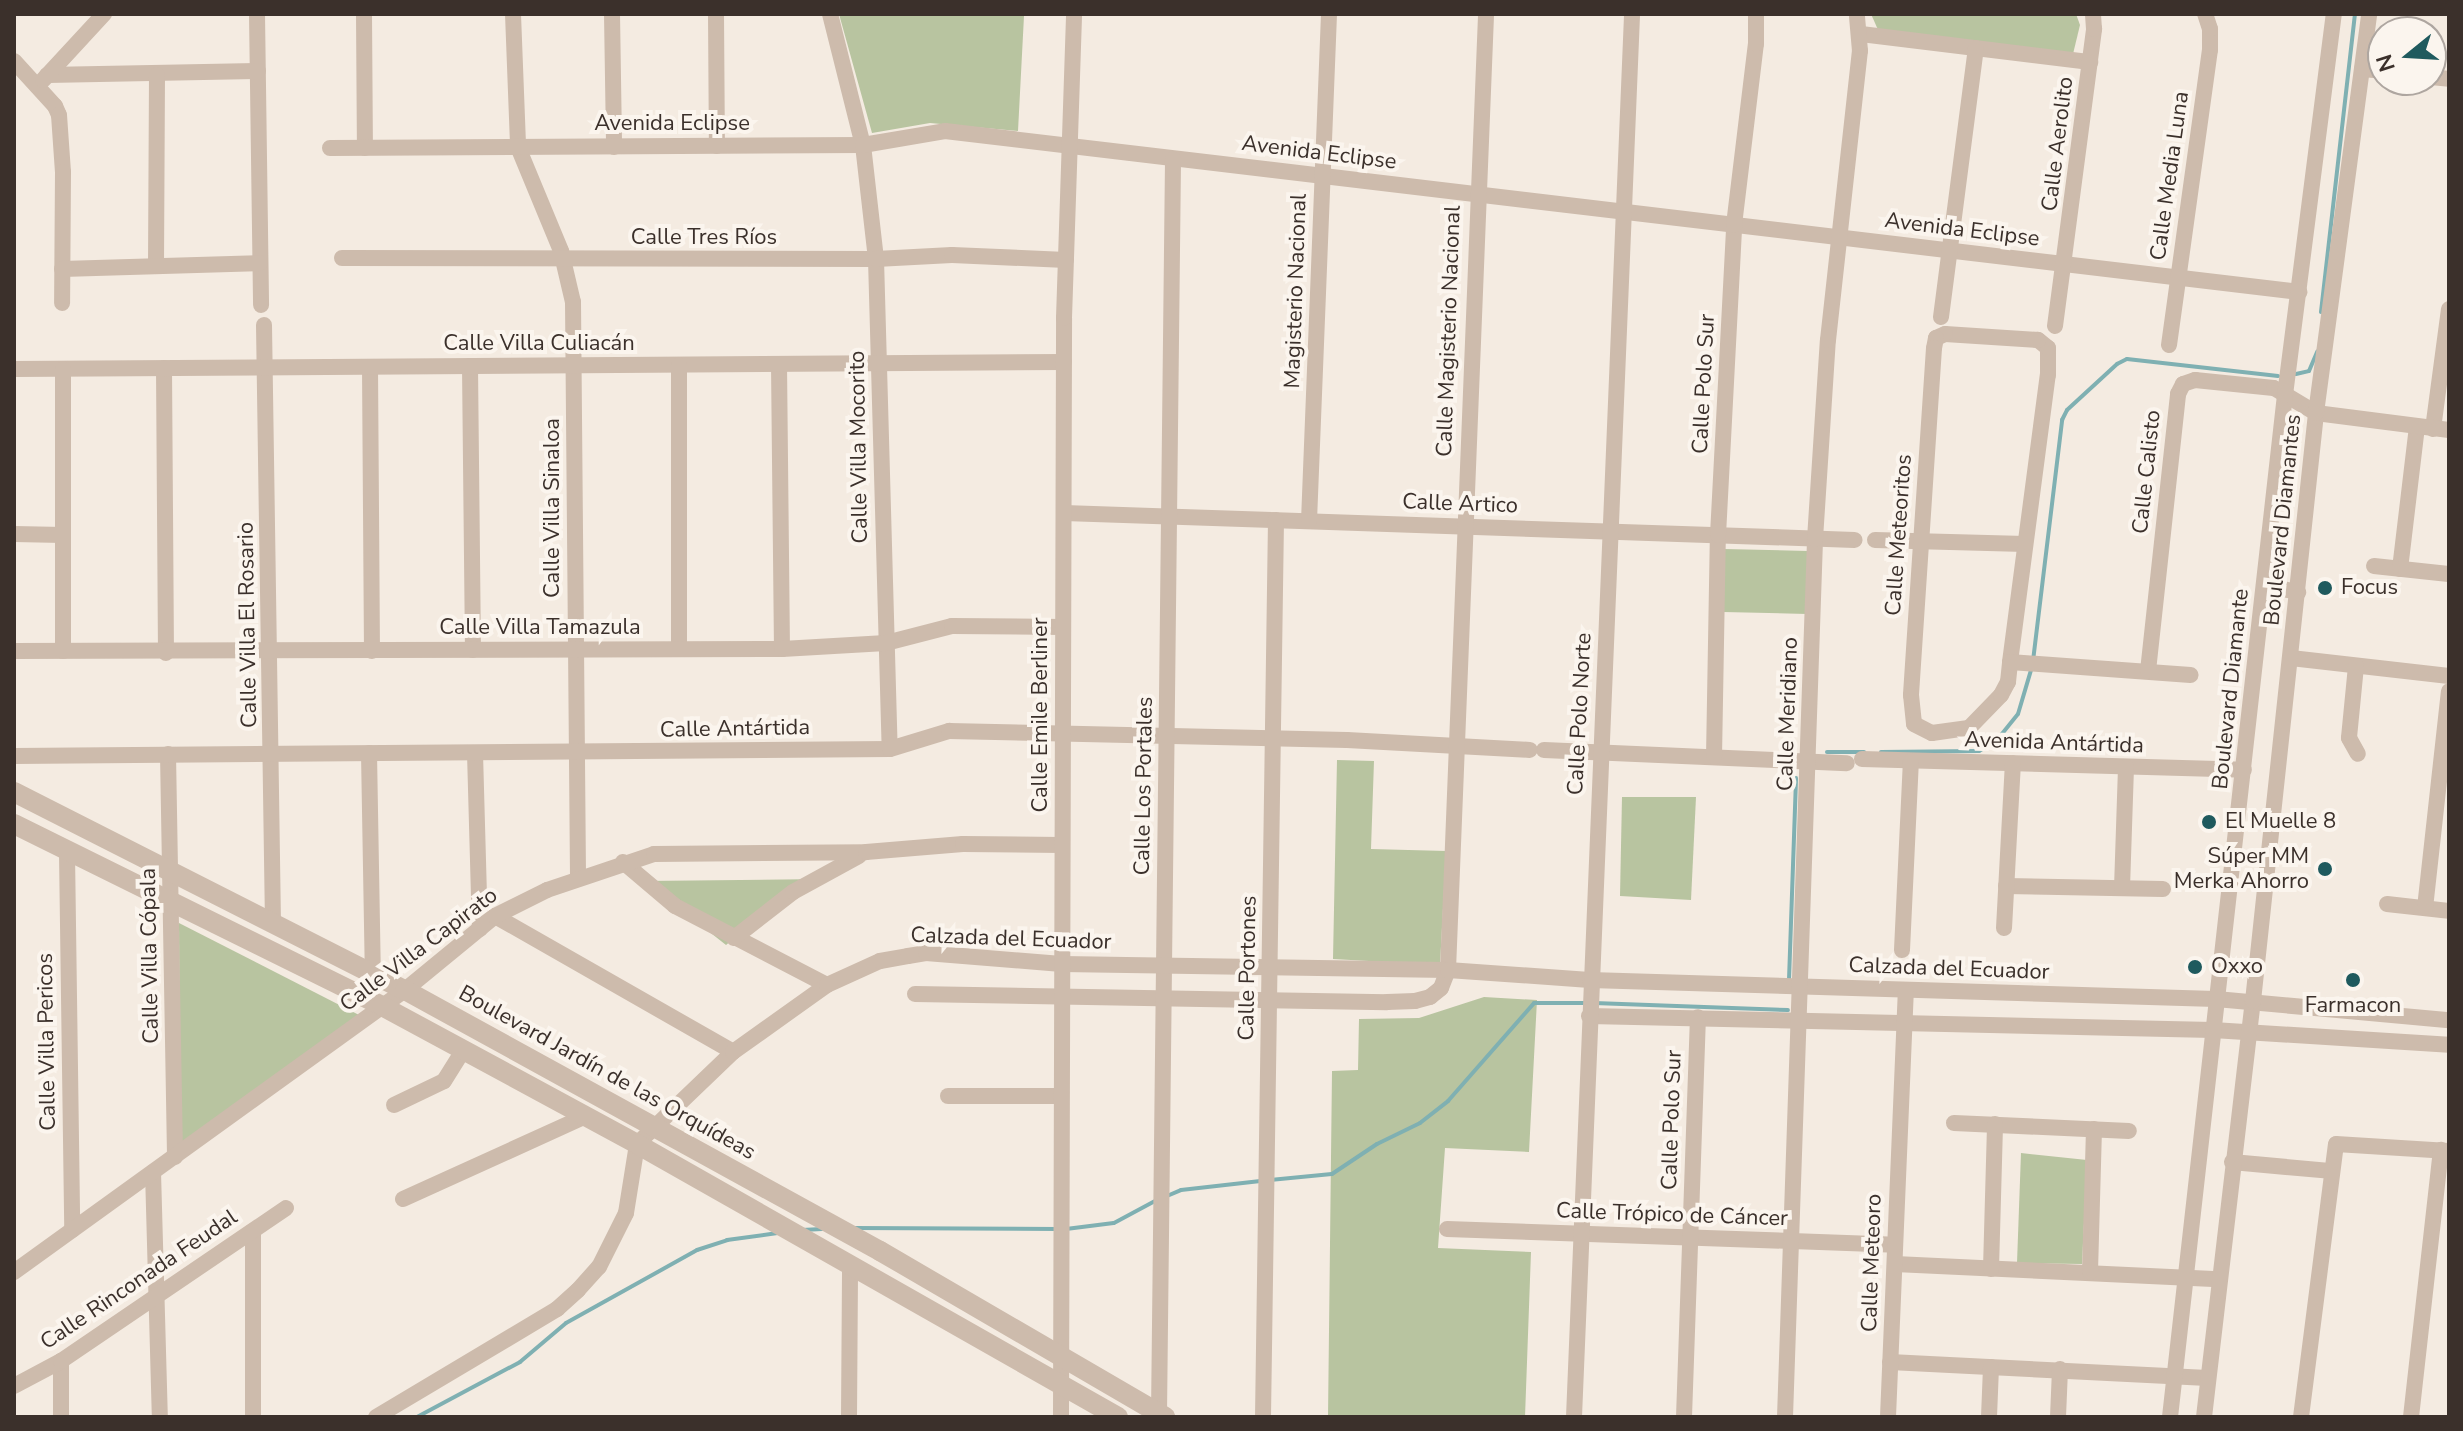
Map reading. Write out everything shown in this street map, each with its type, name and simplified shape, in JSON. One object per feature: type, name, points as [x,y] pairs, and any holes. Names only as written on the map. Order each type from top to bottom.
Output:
[{"type":"street","points":[[42,81],[104,14]]},
{"type":"street","points":[[257,14],[261,305]]},
{"type":"street","points":[[364,14],[365,148]]},
{"type":"street","name":"Calle Villa Sinaloa","points":[[513,14],[518,147],[564,260],[573,302],[578,878]]},
{"type":"street","points":[[612,14],[614,147]]},
{"type":"street","points":[[716,14],[717,146]]},
{"type":"street","name":"Calle Villa Mocorito","points":[[830,14],[863,145],[876,259],[890,749]]},
{"type":"street","name":"Calle Emile Berliner","points":[[1061,1417],[1064,362],[1074,14]]},
{"type":"street","name":"Magisterio Nacional","points":[[1309,521],[1329,14]]},
{"type":"street","name":"Calle Magisterio Nacional","points":[[1454,746],[1486,14]]},
{"type":"street","name":"Calle Polo Norte","points":[[1574,1417],[1632,14]]},
{"type":"street","name":"Calle Polo Sur","points":[[1714,757],[1718,535],[1734,225],[1756,44],[1756,14]]},
{"type":"street","name":"Calle Meridiano","points":[[1785,1417],[1815,539],[1828,340],[1842,238],[1861,34],[1857,14]]},
{"type":"street","name":"Calle Aerolito","points":[[2055,326],[2090,62],[2093,14]]},
{"type":"street","name":"Calle Media Luna","points":[[2169,345],[2210,50],[2210,29],[2205,14]]},
{"type":"street","name":"Boulevard Diamante","points":[[2170,1417],[2285,395],[2334,14]]},
{"type":"street","name":"Boulevard Diamantes","points":[[2249,1032],[2316,413],[2369,14]]},
{"type":"street","points":[[1861,34],[2090,62]]},
{"type":"street","points":[[1941,317],[1976,48]]},
{"type":"street","points":[[14,61],[42,81],[55,106],[61,127],[62,303]]},
{"type":"street","points":[[2362,69],[2367,69]]},
{"type":"street","points":[[42,81],[258,71]]},
{"type":"street","points":[[156,266],[157,75]]},
{"type":"street","name":"Avenida Eclipse","points":[[330,148],[863,145],[945,131],[2299,292]]},
{"type":"street","name":"Calle Los Portales","points":[[1162,1416],[1163,997],[1173,159]]},
{"type":"street","name":"Calle Tres Ríos","points":[[342,258],[876,259],[952,255],[1066,260]]},
{"type":"street","points":[[62,269],[260,263]]},
{"type":"street","points":[[2400,569],[2433,429],[2449,309]]},
{"type":"street","name":"Calle Villa El Rosario","points":[[264,325],[273,924]]},
{"type":"street","name":"Calle Meteoritos","points":[[2016,662],[2001,695],[1969,728],[1932,733],[1914,724],[1911,695],[1920,541],[1934,348],[1939,335],[2038,340],[2048,348],[2048,375],[2025,544]]},
{"type":"street","name":"Calle Villa Culiacán","points":[[14,369],[1064,362]]},
{"type":"street","points":[[779,364],[782,649]]},
{"type":"street","points":[[679,365],[679,649]]},
{"type":"street","points":[[470,366],[473,650]]},
{"type":"street","points":[[370,367],[372,651]]},
{"type":"street","points":[[164,368],[166,653]]},
{"type":"street","points":[[63,369],[63,651]]},
{"type":"street","name":"Calle Calisto","points":[[2148,671],[2180,388],[2195,380],[2274,388],[2285,395]]},
{"type":"street","points":[[2285,395],[2316,413],[2433,429]]},
{"type":"street","name":"Calle Artico","points":[[1064,513],[1855,540]]},
{"type":"street","name":"Calle Portones","points":[[1263,1417],[1276,520]]},
{"type":"street","points":[[14,534],[63,535]]},
{"type":"street","points":[[1875,540],[2025,544],[2016,662],[2191,675]]},
{"type":"street","points":[[2374,566],[2449,574]]},
{"type":"street","points":[[2264,585],[2298,592]]},
{"type":"street","name":"Calle Villa Tamazula","points":[[14,651],[271,653],[782,649],[886,643],[952,626],[1063,627]]},
{"type":"street","points":[[2291,658],[2449,676]]},
{"type":"street","points":[[2356,666],[2349,738],[2358,754]]},
{"type":"street","points":[[2425,908],[2444,783],[2449,691]]},
{"type":"street","name":"Calle Antártida","points":[[14,756],[890,749],[949,731],[1275,738],[1454,746]]},
{"type":"street","points":[[915,994],[1415,1001],[1430,997],[1441,988],[1448,970],[1454,746]]},
{"type":"street","name":"Avenida Antártida","points":[[1454,746],[1808,761],[2244,770]]},
{"type":"street","points":[[369,753],[373,972]]},
{"type":"street","points":[[475,753],[480,929]]},
{"type":"street","name":"Calle Villa Cópala","points":[[168,754],[175,1157]]},
{"type":"street","points":[[1902,950],[1911,761]]},
{"type":"street","points":[[2004,928],[2013,763]]},
{"type":"street","points":[[2122,888],[2126,767]]},
{"type":"street","name":"Boulevard Jardín de las Orquídeas","points":[[14,792],[373,972],[880,1251],[1162,1416]]},
{"type":"street","points":[[14,824],[67,853],[382,1006],[637,1144],[732,1201],[850,1264],[1118,1417]]},
{"type":"street","name":"Calle Villa Capirato","points":[[14,1272],[405,990],[495,916],[578,878],[654,854],[866,852],[963,844],[1062,845]]},
{"type":"street","points":[[734,938],[793,892],[866,852]]},
{"type":"street","name":"Calle Villa Pericos","points":[[67,853],[72,1230]]},
{"type":"street","points":[[623,862],[640,880],[675,906],[827,985]]},
{"type":"street","points":[[2006,886],[2163,889]]},
{"type":"street","points":[[2387,904],[2449,911]]},
{"type":"street","points":[[495,916],[733,1052]]},
{"type":"street","name":"Calzada del Ecuador","points":[[637,1144],[653,1125],[733,1052],[827,985],[880,961],[926,953],[1062,964],[1448,970],[1590,980],[2216,999],[2449,1020]]},
{"type":"street","name":"Calle Meteoro","points":[[1906,991],[1890,1362],[2208,1378]]},
{"type":"street","points":[[2377,1038],[2381,1012]]},
{"type":"street","points":[[1589,1016],[2213,1030],[2377,1038],[2449,1045]]},
{"type":"street","name":"Calle Polo Sur","points":[[1684,1417],[1698,1017]]},
{"type":"street","points":[[2204,1417],[2249,1032]]},
{"type":"street","points":[[394,1105],[444,1081],[463,1051]]},
{"type":"street","points":[[948,1096],[1061,1096]]},
{"type":"street","points":[[403,1199],[584,1117]]},
{"type":"street","points":[[1954,1123],[2129,1131]]},
{"type":"street","points":[[1991,1269],[1995,1124]]},
{"type":"street","points":[[2090,1272],[2094,1129]]},
{"type":"street","points":[[2301,1417],[2332,1151],[2342,1142],[2445,1150],[2411,1417]]},
{"type":"street","points":[[376,1417],[557,1309],[578,1290],[599,1267],[626,1213],[637,1144]]},
{"type":"street","points":[[2232,1162],[2330,1171]]},
{"type":"street","points":[[153,1172],[160,1417]]},
{"type":"street","name":"Calle Rinconada Feudal","points":[[14,1386],[61,1361],[286,1208]]},
{"type":"street","name":"Calle Trópico de Cáncer","points":[[1447,1229],[1895,1245]]},
{"type":"street","points":[[253,1231],[253,1417]]},
{"type":"street","points":[[849,1417],[850,1264]]},
{"type":"street","points":[[1895,1264],[2186,1275],[2219,1279]]},
{"type":"street","points":[[61,1361],[61,1417]]},
{"type":"street","points":[[1888,1417],[1890,1362]]},
{"type":"street","points":[[1989,1417],[1991,1367]]},
{"type":"street","points":[[2058,1417],[2060,1369]]},
{"type":"green space","points":[[839,14],[1024,16],[1018,131],[930,123],[872,133]]},
{"type":"green space","points":[[1871,14],[2076,14],[2080,25],[2073,54],[1879,32]]},
{"type":"green space","points":[[1724,549],[1808,551],[1807,614],[1723,612]]},
{"type":"green space","points":[[1337,760],[1374,761],[1371,849],[1446,851],[1440,965],[1333,959]]},
{"type":"green space","points":[[1622,797],[1696,797],[1691,900],[1620,896]]},
{"type":"green space","points":[[825,879],[775,904],[726,945],[645,881]]},
{"type":"green space","points":[[179,923],[361,1016],[180,1150]]},
{"type":"green space","points":[[1484,997],[1537,1000],[1529,1152],[1445,1148],[1438,1248],[1531,1252],[1525,1417],[1328,1417],[1332,1071],[1358,1070],[1359,1019],[1419,1018]]},
{"type":"green space","points":[[2021,1153],[2087,1160],[2082,1264],[2017,1263]]},
{"type":"waterway","points":[[2321,312],[2355,14]]},
{"type":"waterway","points":[[2296,374],[2309,371],[2317,352]]},
{"type":"waterway","points":[[2033,661],[2062,420],[2067,410],[2117,364],[2127,359],[2278,376]]},
{"type":"waterway","points":[[1881,752],[1979,751],[1997,740],[2018,714],[2031,670]]},
{"type":"waterway","points":[[1827,752],[1864,752]]},
{"type":"waterway","points":[[1789,980],[1796,778]]},
{"type":"waterway","points":[[1269,1180],[1332,1174],[1377,1144],[1420,1123],[1448,1101],[1534,1003],[1585,1003]]},
{"type":"waterway","points":[[1594,1003],[1788,1010]]},
{"type":"waterway","points":[[1167,1196],[1181,1190],[1260,1181]]},
{"type":"waterway","points":[[1066,1229],[1114,1223],[1155,1201]]},
{"type":"waterway","points":[[854,1228],[1058,1229]]},
{"type":"waterway","points":[[802,1230],[822,1229]]},
{"type":"waterway","points":[[417,1417],[520,1362],[566,1323],[697,1250],[727,1240],[778,1233]]},
{"type":"place","name":"Focus","points":[[2325,588]]},
{"type":"place","name":"El Muelle 8","points":[[2209,822]]},
{"type":"place","name":"Súper MM Merka Ahorro","points":[[2325,869]]},
{"type":"place","name":"Oxxo","points":[[2195,967]]},
{"type":"place","name":"Farmacon","points":[[2353,980]]}]
